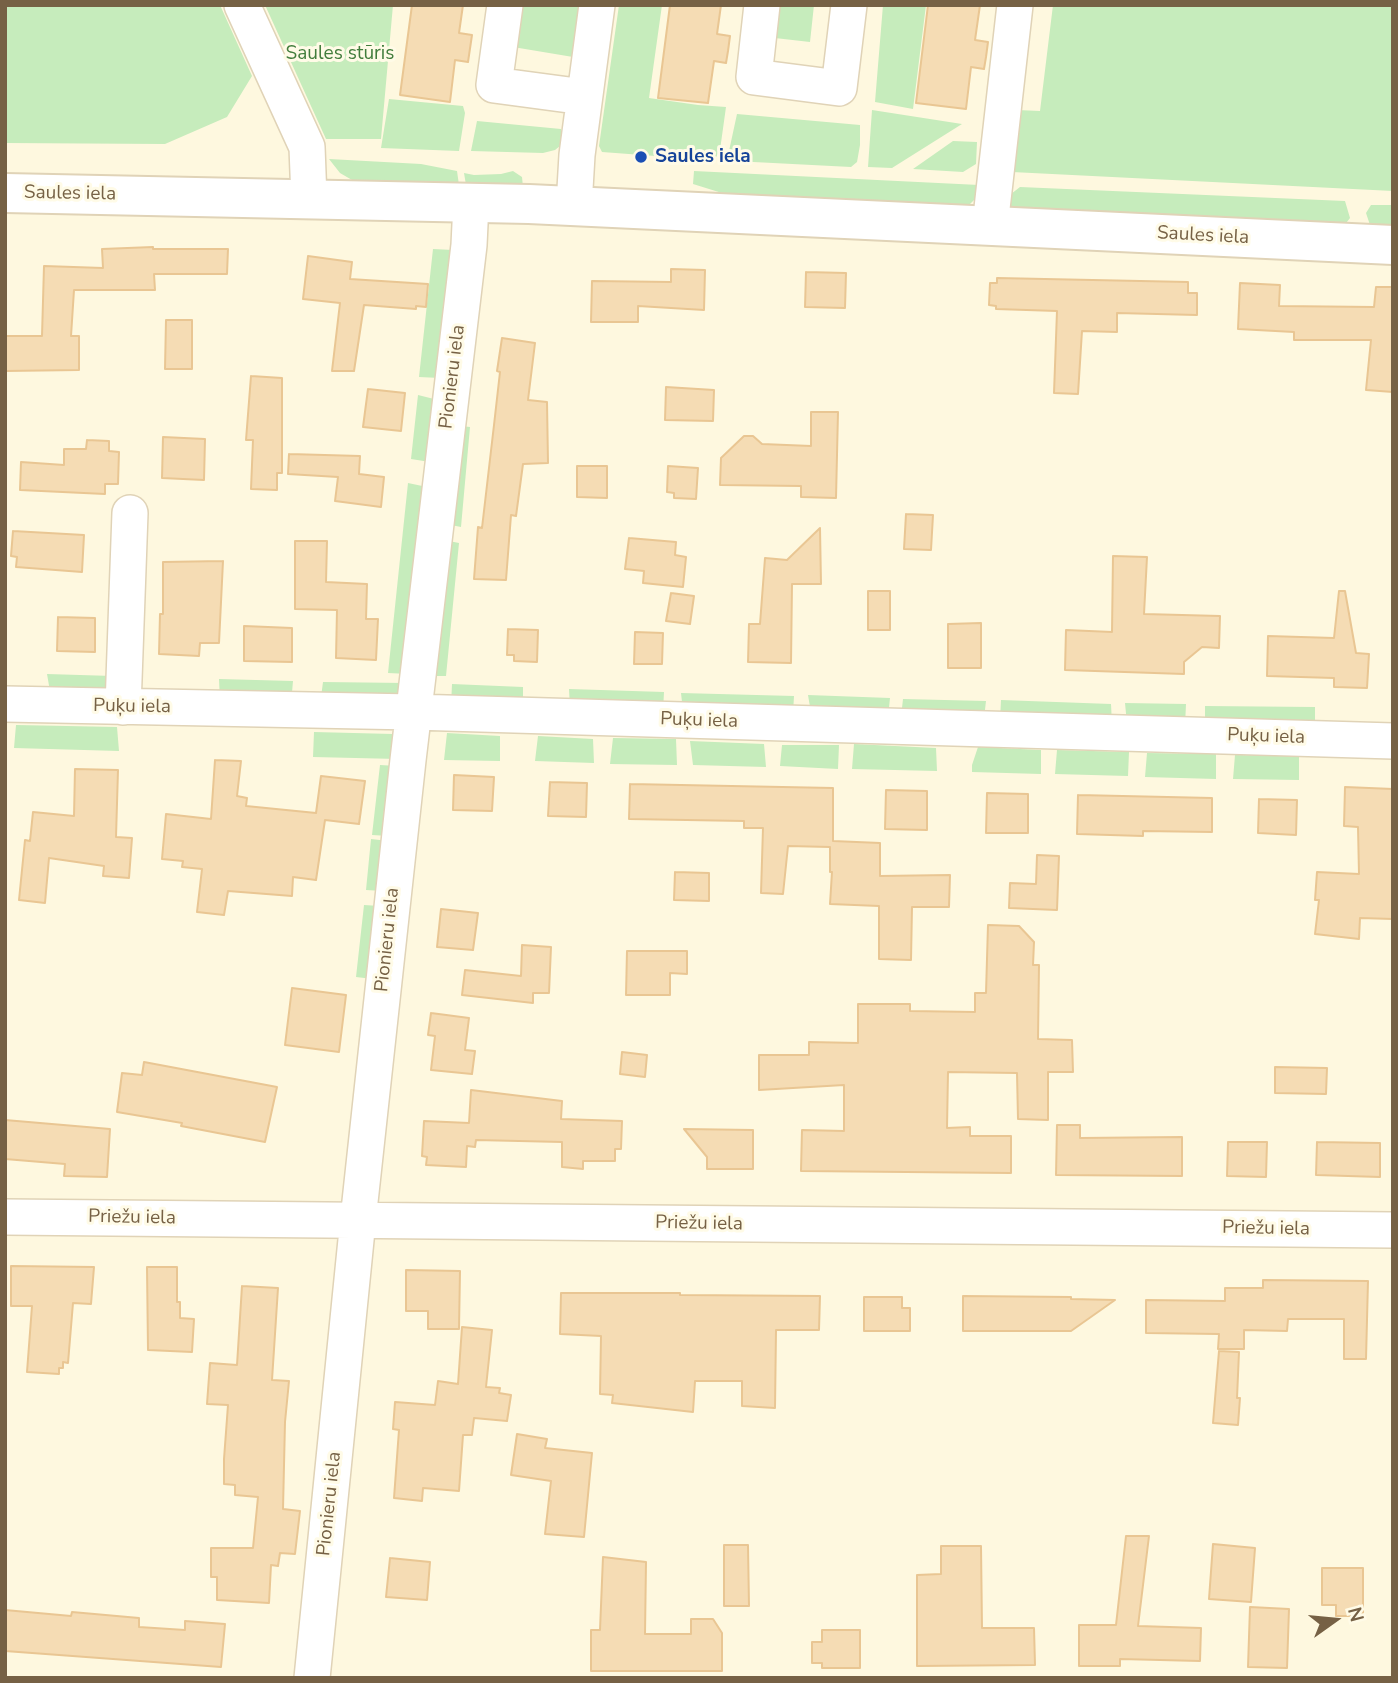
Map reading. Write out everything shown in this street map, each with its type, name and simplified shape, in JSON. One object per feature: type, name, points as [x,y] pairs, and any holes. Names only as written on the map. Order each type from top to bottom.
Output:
[{"type":"street","points":[[242,5],[307,147],[309,199]]},
{"type":"street","points":[[505,5],[494,85],[584,97]]},
{"type":"street","points":[[574,206],[577,155],[597,5]]},
{"type":"street","points":[[762,5],[754,77],[839,88],[849,5]]},
{"type":"street","points":[[990,226],[1015,5]]},
{"type":"street","name":"Saules iela","points":[[5,193],[574,206],[1393,245]]},
{"type":"street","name":"Pionieru iela","points":[[312,1678],[358,1220],[413,712],[469,245],[471,203]]},
{"type":"street","points":[[123,707],[130,513]]},
{"type":"street","name":"Puķu iela","points":[[5,705],[413,712],[1393,741]]},
{"type":"street","name":"Priežu iela","points":[[5,1216],[1393,1230]]},
{"type":"green space","points":[[5,5],[220,5],[252,76],[227,117],[165,144],[5,143]]},
{"type":"green space","name":"Saules stūris","points":[[265,5],[393,5],[381,139],[326,139]]},
{"type":"green space","points":[[521,5],[584,5],[579,58],[507,46]]},
{"type":"green space","points":[[619,5],[662,5],[649,98],[726,107],[720,150],[715,159],[602,152],[599,146]]},
{"type":"green space","points":[[770,5],[814,5],[810,42],[766,37]]},
{"type":"green space","points":[[883,5],[926,5],[913,109],[875,102]]},
{"type":"green space","points":[[1053,5],[1393,5],[1393,191],[1012,172],[1017,110],[1040,111]]},
{"type":"green space","points":[[389,99],[463,106],[465,113],[459,151],[381,148]]},
{"type":"green space","points":[[872,110],[962,124],[892,168],[868,167]]},
{"type":"green space","points":[[737,114],[860,125],[857,162],[851,167],[734,161],[729,151]]},
{"type":"green space","points":[[477,121],[561,129],[562,141],[555,150],[543,153],[471,151]]},
{"type":"green space","points":[[953,141],[977,142],[976,164],[963,172],[913,169]]},
{"type":"green space","points":[[329,159],[421,164],[457,171],[459,185],[352,180],[340,173]]},
{"type":"green space","points":[[513,171],[522,177],[523,187],[466,185],[464,173],[501,174]]},
{"type":"green space","points":[[694,171],[979,185],[978,196],[967,207],[738,198],[693,184]]},
{"type":"green space","points":[[1020,187],[1345,201],[1350,218],[1343,227],[1016,213],[1008,206],[1011,194]]},
{"type":"green space","points":[[1371,205],[1393,205],[1393,228],[1371,228],[1366,213]]},
{"type":"green space","points":[[433,249],[453,250],[440,378],[419,377]]},
{"type":"green space","points":[[418,395],[438,400],[430,462],[411,459]]},
{"type":"green space","points":[[461,426],[470,427],[461,527],[451,525]]},
{"type":"green space","points":[[408,483],[427,487],[409,674],[388,673]]},
{"type":"green space","points":[[449,541],[459,543],[446,676],[433,676]]},
{"type":"green space","points":[[47,674],[113,676],[112,688],[51,697]]},
{"type":"green space","points":[[219,679],[293,681],[291,704],[220,701]]},
{"type":"green space","points":[[323,682],[406,683],[403,698],[320,705]]},
{"type":"green space","points":[[452,684],[523,687],[523,707],[451,706]]},
{"type":"green space","points":[[569,689],[664,692],[663,711],[570,708]]},
{"type":"green space","points":[[681,693],[794,696],[793,714],[683,711]]},
{"type":"green space","points":[[808,695],[890,698],[888,717],[811,713]]},
{"type":"green space","points":[[903,699],[986,701],[984,718],[901,717]]},
{"type":"green space","points":[[1001,700],[1111,704],[1112,724],[1000,721]]},
{"type":"green space","points":[[1125,703],[1186,704],[1185,726],[1127,724]]},
{"type":"green space","points":[[1205,706],[1315,707],[1315,730],[1205,727]]},
{"type":"green space","points":[[16,725],[117,727],[119,751],[14,748]]},
{"type":"green space","points":[[314,732],[393,734],[396,738],[398,759],[313,757]]},
{"type":"green space","points":[[447,733],[500,736],[500,761],[444,760]]},
{"type":"green space","points":[[538,736],[593,739],[594,763],[535,761]]},
{"type":"green space","points":[[613,738],[676,739],[677,765],[610,764]]},
{"type":"green space","points":[[690,741],[764,744],[766,767],[693,765]]},
{"type":"green space","points":[[854,744],[936,748],[937,771],[852,769]]},
{"type":"green space","points":[[782,745],[839,745],[838,769],[780,766]]},
{"type":"green space","points":[[978,747],[1041,750],[1041,774],[972,772]]},
{"type":"green space","points":[[1057,750],[1129,752],[1128,776],[1055,774]]},
{"type":"green space","points":[[1147,753],[1216,754],[1216,779],[1145,777]]},
{"type":"green space","points":[[1235,755],[1299,756],[1299,780],[1233,779]]},
{"type":"green space","points":[[380,765],[397,766],[389,836],[372,835]]},
{"type":"green space","points":[[371,839],[388,841],[383,891],[366,890]]},
{"type":"green space","points":[[364,905],[380,906],[373,979],[356,977]]},
{"type":"building","points":[[412,5],[463,5],[459,33],[472,35],[468,62],[455,60],[450,102],[400,95]]},
{"type":"building","points":[[670,5],[721,5],[717,34],[730,36],[726,63],[714,61],[708,103],[658,98]]},
{"type":"building","points":[[928,5],[980,5],[975,40],[988,42],[986,57],[984,69],[971,67],[966,109],[916,103]]},
{"type":"building","points":[[102,249],[228,249],[227,274],[154,274],[155,290],[74,290],[71,336],[79,336],[79,370],[5,371],[5,336],[42,336],[44,266],[103,268]]},
{"type":"building","points":[[308,256],[352,262],[350,279],[428,284],[426,307],[416,306],[416,309],[364,305],[354,371],[332,371],[340,303],[303,299]]},
{"type":"building","points":[[671,269],[705,270],[704,310],[638,306],[638,322],[591,322],[592,281],[671,282]]},
{"type":"building","points":[[806,272],[846,273],[845,308],[805,307]]},
{"type":"building","points":[[997,278],[1188,282],[1188,293],[1197,293],[1197,315],[1117,313],[1117,332],[1082,331],[1078,394],[1054,393],[1057,311],[996,309],[996,306],[989,305],[990,283],[997,283]]},
{"type":"building","points":[[1240,283],[1280,285],[1279,306],[1374,307],[1376,287],[1393,287],[1393,392],[1366,390],[1371,340],[1294,340],[1294,332],[1238,329]]},
{"type":"building","points":[[166,320],[192,320],[192,369],[165,369]]},
{"type":"building","points":[[502,338],[535,343],[528,400],[547,402],[548,463],[523,464],[516,516],[511,515],[506,580],[474,579],[478,527],[482,528],[494,425]]},
{"type":"building","points":[[251,376],[282,378],[282,473],[277,473],[277,490],[251,489],[253,440],[246,440]]},
{"type":"building","points":[[666,387],[714,390],[713,421],[665,420]]},
{"type":"building","points":[[368,389],[405,393],[401,431],[363,427]]},
{"type":"building","points":[[811,412],[838,412],[836,498],[801,497],[801,486],[720,485],[721,458],[744,436],[753,436],[762,444],[811,446]]},
{"type":"building","points":[[163,437],[205,439],[204,480],[162,478]]},
{"type":"building","points":[[87,440],[109,441],[109,451],[119,452],[118,484],[105,484],[105,494],[20,490],[21,462],[64,465],[64,449],[86,449]]},
{"type":"building","points":[[289,454],[360,456],[359,474],[384,477],[381,507],[335,501],[338,477],[288,474]]},
{"type":"building","points":[[577,466],[607,466],[607,498],[577,497]]},
{"type":"building","points":[[668,466],[698,468],[696,499],[674,498],[674,493],[667,492]]},
{"type":"building","points":[[906,514],[933,515],[931,550],[904,549]]},
{"type":"building","points":[[820,528],[821,584],[792,584],[791,663],[748,662],[749,624],[760,624],[765,558],[787,560]]},
{"type":"building","points":[[13,531],[84,535],[82,572],[16,567],[17,557],[11,556]]},
{"type":"building","points":[[629,538],[676,542],[675,555],[686,557],[683,587],[643,583],[644,571],[625,569]]},
{"type":"building","points":[[295,541],[327,541],[326,582],[367,584],[366,619],[378,619],[376,660],[336,658],[337,610],[295,609]]},
{"type":"building","points":[[1113,556],[1147,557],[1144,614],[1220,616],[1219,648],[1202,647],[1184,662],[1184,674],[1065,670],[1066,630],[1112,632]]},
{"type":"building","points":[[223,561],[219,643],[200,643],[199,656],[159,654],[160,614],[163,614],[163,562]]},
{"type":"building","points":[[868,591],[890,591],[890,630],[868,630]]},
{"type":"building","points":[[1339,591],[1345,591],[1356,653],[1369,654],[1367,688],[1334,687],[1334,678],[1267,676],[1268,636],[1334,638]]},
{"type":"building","points":[[671,593],[694,596],[690,624],[666,621]]},
{"type":"building","points":[[58,617],[95,618],[95,652],[57,651]]},
{"type":"building","points":[[981,623],[981,668],[948,668],[948,624]]},
{"type":"building","points":[[244,626],[292,628],[292,662],[244,661]]},
{"type":"building","points":[[508,629],[538,630],[537,662],[514,661],[514,655],[507,655]]},
{"type":"building","points":[[635,632],[663,633],[662,664],[634,664]]},
{"type":"building","points":[[215,760],[241,761],[237,796],[247,798],[246,806],[316,813],[321,776],[365,781],[359,824],[325,820],[316,880],[293,877],[292,896],[228,891],[224,915],[197,912],[202,869],[182,867],[183,861],[162,859],[166,814],[211,819]]},
{"type":"building","points":[[75,769],[118,770],[116,837],[132,838],[129,878],[103,876],[104,866],[49,858],[45,903],[19,900],[25,840],[30,841],[33,812],[74,816]]},
{"type":"building","points":[[454,775],[494,777],[492,811],[453,810]]},
{"type":"building","points":[[550,782],[587,783],[586,817],[548,816]]},
{"type":"building","points":[[630,784],[833,788],[833,841],[880,843],[880,876],[950,875],[949,907],[912,907],[911,960],[879,959],[879,906],[830,904],[830,847],[788,846],[783,894],[761,893],[763,828],[744,828],[744,821],[629,819]]},
{"type":"building","points":[[1345,787],[1393,789],[1393,919],[1360,918],[1359,939],[1315,934],[1319,900],[1315,900],[1317,872],[1359,874],[1358,827],[1344,826]]},
{"type":"building","points":[[886,790],[927,791],[927,830],[885,829]]},
{"type":"building","points":[[987,793],[1028,794],[1028,833],[986,833]]},
{"type":"building","points":[[1078,795],[1212,798],[1212,832],[1143,831],[1143,836],[1077,834]]},
{"type":"building","points":[[1259,799],[1297,800],[1296,835],[1258,833]]},
{"type":"building","points":[[1037,855],[1059,856],[1057,910],[1009,908],[1010,883],[1036,884]]},
{"type":"building","points":[[675,872],[709,873],[709,901],[674,900]]},
{"type":"building","points":[[441,909],[478,913],[473,950],[437,947]]},
{"type":"building","points":[[988,925],[1019,926],[1034,942],[1033,965],[1039,965],[1038,1039],[1072,1040],[1073,1072],[1048,1072],[1048,1120],[1018,1119],[1017,1073],[948,1072],[947,1128],[970,1127],[970,1136],[1011,1136],[1011,1173],[801,1171],[802,1130],[844,1131],[844,1085],[759,1090],[759,1055],[809,1055],[809,1042],[858,1043],[858,1004],[910,1004],[910,1011],[975,1012],[975,993],[986,993]]},
{"type":"building","points":[[522,945],[551,947],[549,993],[533,993],[533,1003],[462,995],[465,970],[521,976]]},
{"type":"building","points":[[627,951],[687,951],[687,974],[670,973],[670,995],[626,995]]},
{"type":"building","points":[[292,988],[346,995],[339,1052],[285,1045]]},
{"type":"building","points":[[431,1013],[469,1018],[465,1050],[475,1051],[472,1074],[431,1070],[435,1036],[428,1035]]},
{"type":"building","points":[[622,1052],[647,1055],[645,1077],[620,1074]]},
{"type":"building","points":[[144,1062],[277,1087],[265,1142],[181,1126],[182,1123],[117,1112],[122,1073],[142,1075]]},
{"type":"building","points":[[1275,1067],[1327,1068],[1326,1094],[1275,1093]]},
{"type":"building","points":[[471,1090],[562,1101],[561,1119],[622,1121],[621,1149],[615,1149],[615,1161],[583,1161],[583,1169],[562,1167],[562,1142],[476,1140],[475,1147],[467,1146],[466,1167],[426,1165],[427,1157],[422,1156],[424,1121],[469,1123]]},
{"type":"building","points":[[5,1120],[110,1129],[107,1177],[64,1176],[65,1164],[5,1159]]},
{"type":"building","points":[[1057,1125],[1080,1125],[1080,1138],[1182,1137],[1182,1176],[1056,1175]]},
{"type":"building","points":[[684,1129],[753,1130],[753,1169],[707,1169],[707,1157]]},
{"type":"building","points":[[1228,1142],[1267,1142],[1266,1177],[1227,1176]]},
{"type":"building","points":[[1317,1142],[1380,1143],[1380,1177],[1316,1175]]},
{"type":"building","points":[[11,1266],[94,1267],[91,1304],[73,1303],[68,1363],[63,1362],[59,1374],[27,1372],[32,1306],[11,1306]]},
{"type":"building","points":[[147,1267],[177,1267],[180,1318],[194,1319],[192,1352],[148,1350]]},
{"type":"building","points":[[406,1270],[460,1271],[459,1329],[428,1329],[428,1311],[406,1311]]},
{"type":"building","points":[[1263,1280],[1368,1281],[1366,1359],[1344,1359],[1344,1319],[1288,1319],[1287,1331],[1244,1330],[1244,1349],[1218,1349],[1219,1334],[1146,1333],[1146,1300],[1225,1301],[1225,1288],[1263,1288]]},
{"type":"building","points":[[242,1286],[278,1288],[272,1380],[289,1381],[283,1509],[300,1511],[295,1554],[280,1553],[278,1566],[271,1565],[269,1603],[217,1600],[217,1577],[211,1577],[211,1548],[253,1548],[258,1497],[235,1495],[235,1485],[224,1484],[228,1405],[207,1404],[210,1363],[237,1365]]},
{"type":"building","points":[[561,1293],[820,1296],[819,1330],[776,1330],[775,1408],[742,1406],[742,1381],[695,1381],[693,1412],[612,1403],[613,1395],[600,1394],[601,1336],[560,1334]]},
{"type":"building","points":[[963,1296],[1115,1300],[1071,1331],[963,1331]]},
{"type":"building","points":[[864,1297],[902,1297],[902,1308],[910,1308],[910,1331],[864,1331]]},
{"type":"building","points":[[462,1327],[492,1330],[486,1387],[500,1388],[499,1393],[511,1395],[507,1421],[474,1418],[472,1435],[463,1435],[459,1491],[423,1488],[422,1501],[394,1498],[399,1430],[393,1429],[395,1402],[435,1405],[438,1381],[458,1384]]},
{"type":"building","points":[[1219,1351],[1239,1352],[1238,1425],[1213,1423]]},
{"type":"building","points":[[517,1434],[547,1439],[545,1448],[592,1453],[584,1537],[545,1534],[551,1481],[511,1475]]},
{"type":"building","points":[[1126,1536],[1149,1536],[1138,1626],[1201,1628],[1200,1661],[1120,1659],[1120,1666],[1079,1666],[1079,1625],[1116,1625]]},
{"type":"building","points":[[1213,1544],[1255,1548],[1251,1602],[1209,1599]]},
{"type":"building","points":[[724,1545],[748,1545],[749,1606],[724,1606]]},
{"type":"building","points":[[941,1546],[981,1546],[982,1628],[1034,1628],[1035,1665],[917,1666],[917,1575],[941,1574]]},
{"type":"building","points":[[603,1557],[646,1562],[645,1634],[691,1634],[691,1619],[713,1619],[722,1633],[722,1671],[591,1671],[591,1630],[600,1630]]},
{"type":"building","points":[[390,1558],[430,1562],[427,1600],[386,1597]]},
{"type":"building","points":[[1322,1568],[1363,1568],[1363,1616],[1336,1616],[1336,1605],[1322,1605]]},
{"type":"building","points":[[1250,1607],[1289,1609],[1287,1668],[1248,1667]]},
{"type":"building","points":[[5,1610],[139,1618],[139,1627],[185,1630],[185,1621],[225,1624],[221,1667],[5,1651]]},
{"type":"building","points":[[822,1630],[860,1630],[860,1668],[822,1668],[822,1663],[812,1663],[812,1642],[822,1642]]},
{"type":"place","name":"Saules iela","points":[[641,157]]}]
